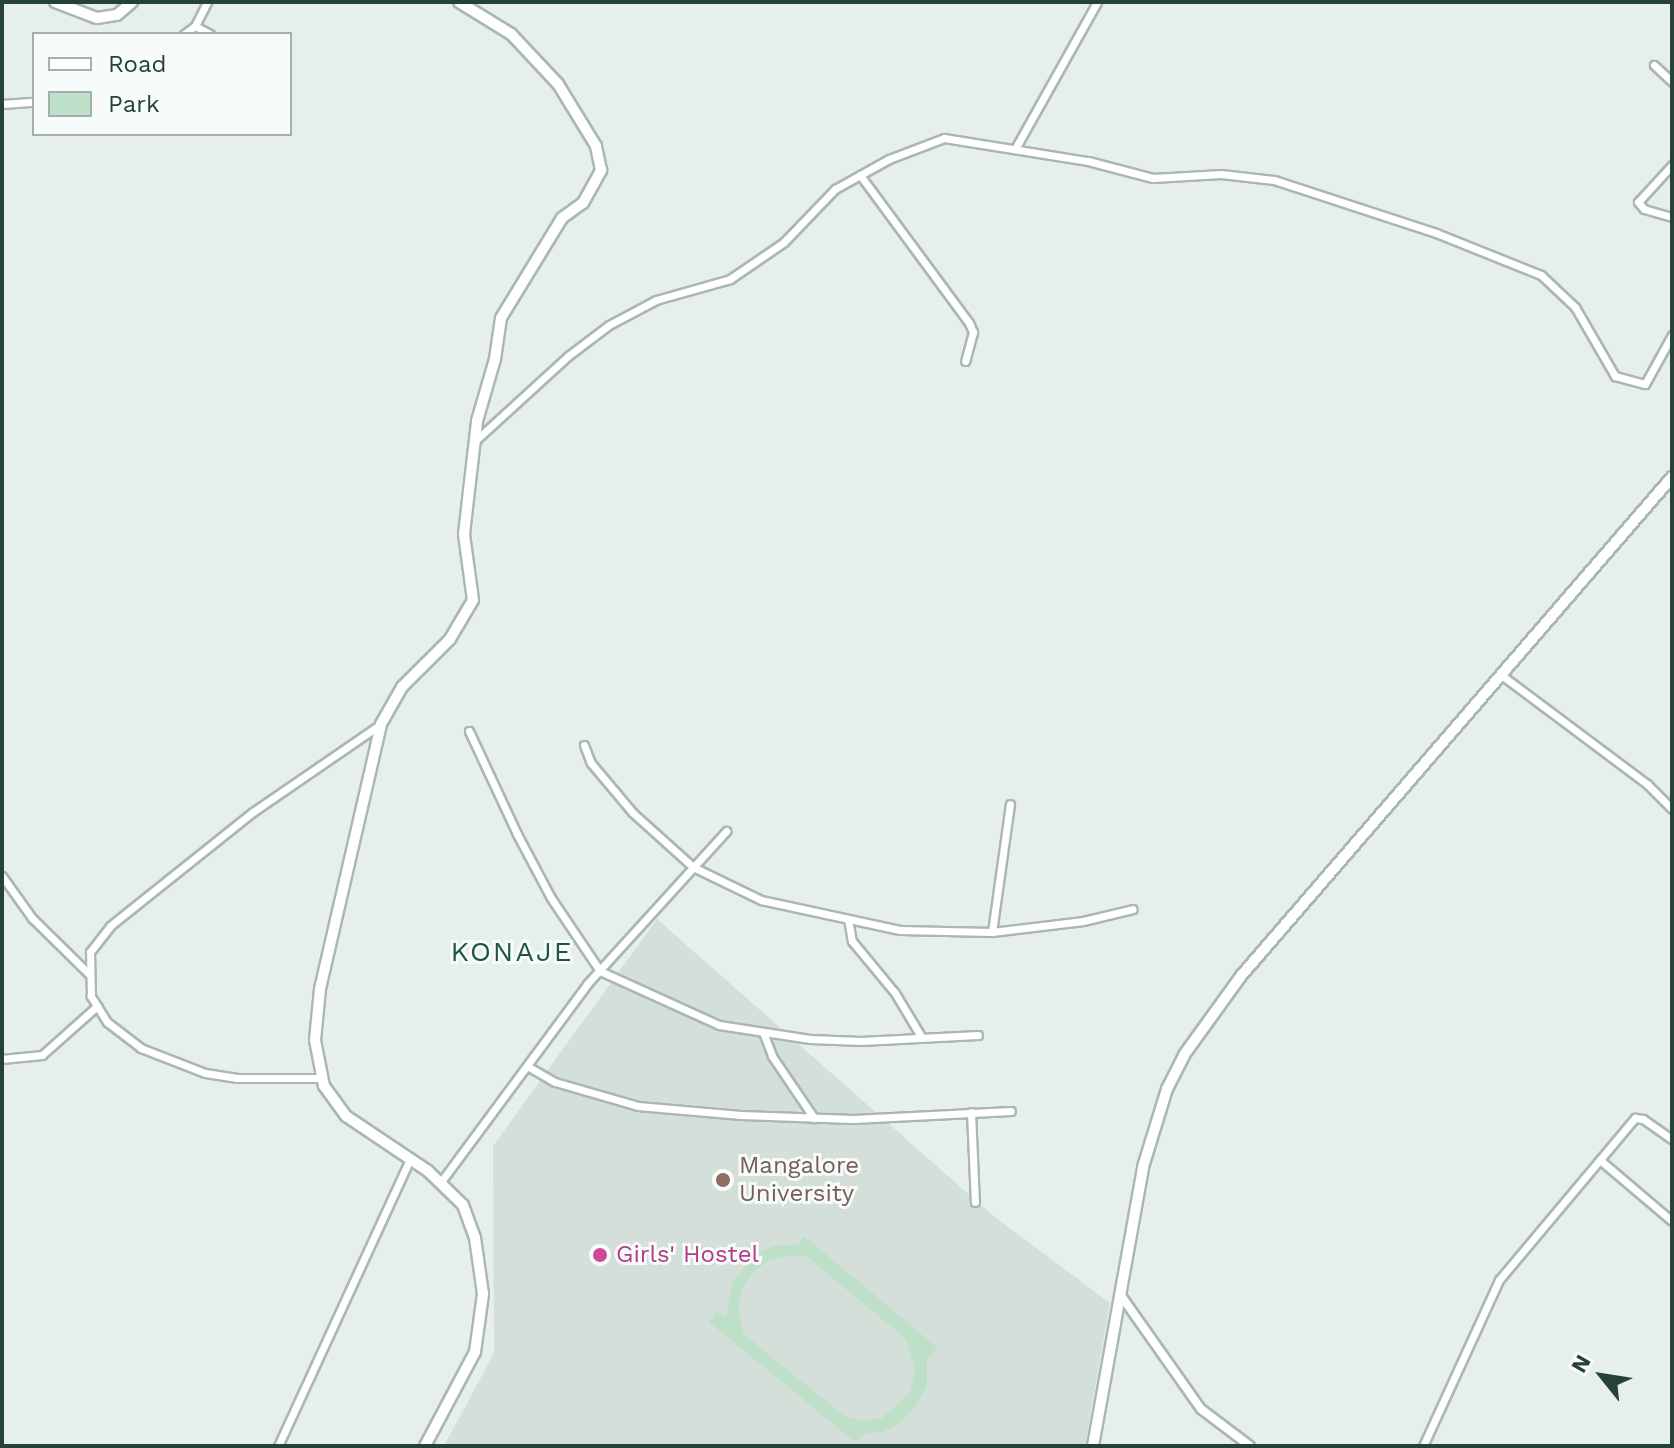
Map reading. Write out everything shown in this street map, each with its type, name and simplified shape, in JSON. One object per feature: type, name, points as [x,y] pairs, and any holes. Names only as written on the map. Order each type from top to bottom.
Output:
[{"type":"main road","points":[[55,2],[97,18],[117,15],[132,2]]},
{"type":"main road","points":[[427,1445],[475,1352],[483,1294],[475,1238],[463,1205],[410,1159],[346,1116],[324,1086],[315,1040],[320,989],[381,724],[402,687],[450,639],[473,600],[464,534],[474,442],[501,318],[562,218],[583,203],[601,170],[596,146],[558,84],[511,34],[459,2]]},
{"type":"main road","points":[[1093,1446],[1143,1167],[1167,1089],[1184,1055],[1241,976],[1672,477]]},
{"type":"street","points":[[187,32],[195,26],[207,2]]},
{"type":"street","points":[[1015,149],[1097,2]]},
{"type":"street","points":[[195,26],[206,32]]},
{"type":"street","points":[[1654,65],[1672,82]]},
{"type":"street","points":[[2,104],[32,102]]},
{"type":"street","points":[[474,442],[568,356],[609,325],[656,300],[730,279],[784,242],[835,189],[889,159],[944,138],[1088,161],[1153,178],[1221,174],[1274,180],[1436,233],[1488,257],[1541,275],[1575,307],[1615,376],[1645,384],[1672,335]]},
{"type":"street","points":[[1672,165],[1638,202],[1644,209],[1672,217]]},
{"type":"street","points":[[860,175],[969,323],[973,332],[965,361]]},
{"type":"street","points":[[1500,674],[1647,784],[1672,809]]},
{"type":"street","points":[[322,1078],[237,1078],[205,1073],[141,1048],[107,1022],[91,996],[90,952],[110,926],[253,812],[381,724]]},
{"type":"street","points":[[469,731],[544,885],[600,971],[719,1025],[861,1041],[978,1035]]},
{"type":"street","points":[[584,745],[591,763],[633,813],[693,867],[761,900],[900,930],[992,932],[1083,921],[1133,909]]},
{"type":"street","points":[[992,932],[1010,804]]},
{"type":"street","points":[[440,1183],[600,971],[726,831]]},
{"type":"street","points":[[2,876],[32,918],[90,975]]},
{"type":"street","points":[[848,919],[852,941],[895,993],[922,1038]]},
{"type":"street","points":[[2,1059],[42,1055],[97,1006]]},
{"type":"street","points":[[763,1032],[772,1056],[814,1118]]},
{"type":"street","points":[[527,1066],[555,1082],[638,1106],[814,1118],[1011,1111]]},
{"type":"street","points":[[971,1112],[975,1202]]},
{"type":"street","points":[[1423,1446],[1489,1295],[1635,1118],[1643,1119],[1672,1139]]},
{"type":"street","points":[[278,1446],[410,1159]]},
{"type":"street","points":[[1600,1160],[1672,1221]]},
{"type":"street","points":[[1122,1297],[1201,1409],[1250,1446]]},
{"type":"shaded area","name":"Mangalore University","points":[[657,919],[991,1214],[1110,1303],[1085,1446],[444,1446],[494,1353],[493,1146]]},
{"type":"green space","points":[[804,1236],[938,1348],[927,1360],[927,1386],[917,1405],[900,1423],[883,1432],[864,1433],[855,1442],[709,1322],[717,1312],[726,1318],[732,1283],[756,1253],[775,1246],[798,1245]],"holes":[[[787,1256],[806,1256],[905,1338],[915,1370],[910,1393],[882,1418],[864,1421],[844,1416],[744,1334],[738,1310],[741,1291],[752,1273],[768,1261]]]},
{"type":"place","name":"Mangalore University","points":[[723,1180]]},
{"type":"place","name":"Girls' Hostel","points":[[600,1255]]},
{"type":"district","name":"KONAJE","points":[[512,952]]}]
